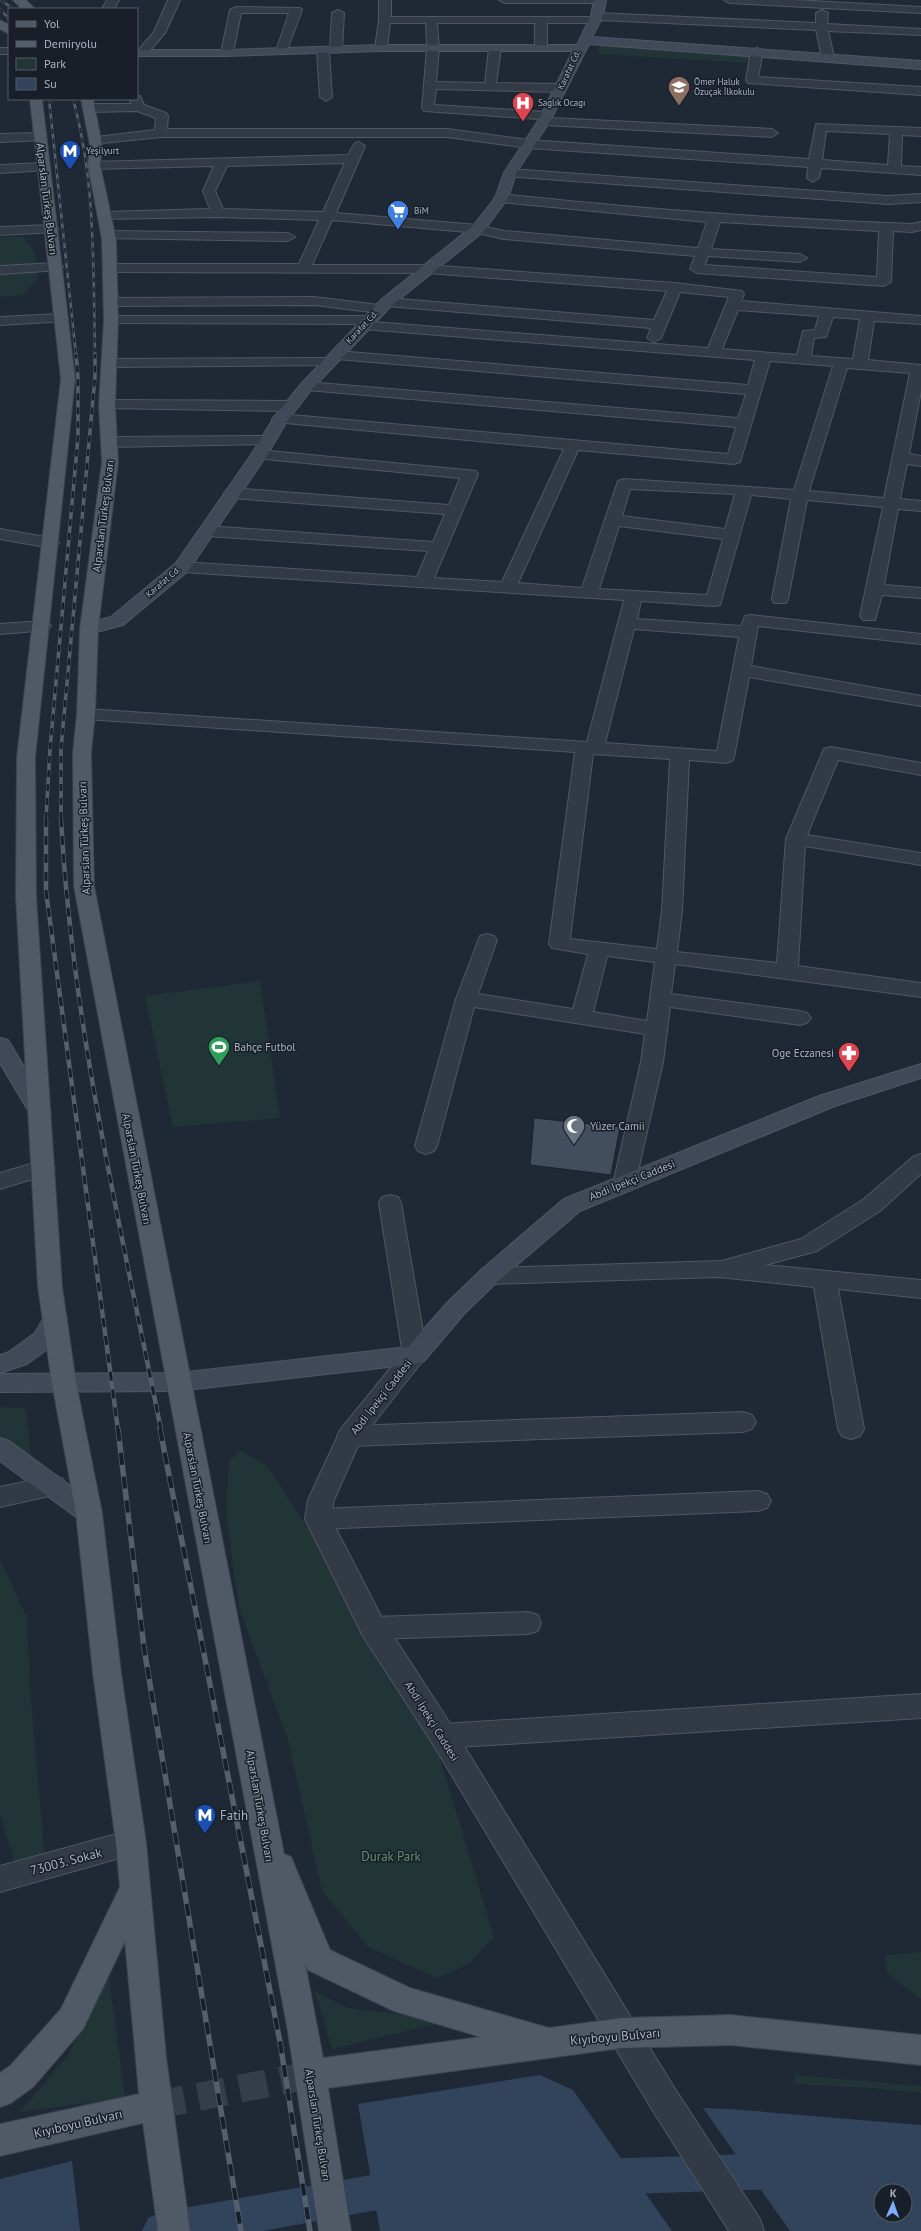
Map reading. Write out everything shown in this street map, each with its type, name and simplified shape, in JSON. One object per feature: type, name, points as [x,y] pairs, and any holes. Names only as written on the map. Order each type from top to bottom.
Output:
[{"type":"main road","points":[[19,0],[28,8]]},
{"type":"main road","name":"Karafat Cd.","points":[[89,629],[118,621],[182,567],[259,455],[280,419],[307,386],[383,305],[478,229],[501,198],[510,173],[545,118],[596,18],[600,0]]},
{"type":"main road","points":[[0,23],[8,30]]},
{"type":"main road","points":[[140,53],[227,53],[381,48],[541,48],[582,44],[757,51],[921,65]]},
{"type":"main road","name":"Alparslan Türkeş Bulvarı","points":[[36,100],[68,380],[26,765],[26,897],[44,1168],[50,1287],[64,1383],[89,1513],[107,1673],[131,1843],[150,2058],[174,2231]]},
{"type":"main road","name":"Alparslan Türkeş Bulvarı","points":[[88,103],[96,141],[94,165],[107,225],[111,268],[111,311],[110,363],[107,405],[110,462],[89,629],[86,714],[82,753],[84,886],[310,2075],[335,2231]]},
{"type":"main road","points":[[0,1045],[40,1112]]},
{"type":"main road","name":"Abdi İpekçi Caddesi","points":[[414,1354],[456,1308],[489,1276],[572,1205],[827,1102],[921,1071]]},
{"type":"main road","points":[[0,1364],[18,1358],[44,1339],[55,1318]]},
{"type":"main road","points":[[0,1382],[178,1382],[414,1354]]},
{"type":"main road","points":[[0,1448],[89,1513]]},
{"type":"main road","points":[[262,1818],[319,1960],[405,2001],[551,2042]]},
{"type":"main road","points":[[0,2092],[22,2076],[72,2019],[135,1886]]},
{"type":"main road","name":"Kıyıboyu Bulvarı","points":[[310,2075],[551,2042],[618,2024],[731,2030],[921,2050]]},
{"type":"main road","name":"Kıyıboyu Bulvarı","points":[[0,2140],[157,2105]]},
{"type":"street","points":[[140,53],[159,33],[174,0]]},
{"type":"street","points":[[381,48],[385,20],[385,0]]},
{"type":"street","points":[[505,0],[600,0]]},
{"type":"street","points":[[730,0],[822,2],[921,10]]},
{"type":"street","points":[[822,2],[821,26],[828,57]]},
{"type":"street","points":[[227,53],[236,10],[296,10],[282,51]]},
{"type":"street","points":[[336,50],[338,13]]},
{"type":"street","points":[[385,20],[596,18],[821,26],[921,32]]},
{"type":"street","points":[[488,19],[490,87]]},
{"type":"street","points":[[541,19],[541,48]]},
{"type":"street","points":[[431,20],[433,48],[428,108],[545,118],[772,133]]},
{"type":"street","points":[[323,50],[326,97]]},
{"type":"street","points":[[757,51],[752,80],[921,91]]},
{"type":"street","points":[[430,85],[560,88]]},
{"type":"street","points":[[88,103],[137,103],[162,116],[160,133]]},
{"type":"street","points":[[810,195],[816,164],[820,127],[921,132]]},
{"type":"street","points":[[894,169],[896,131]]},
{"type":"street","points":[[304,268],[329,216],[365,132]]},
{"type":"street","points":[[96,141],[160,133],[447,133],[529,144],[810,195],[888,200],[921,198]]},
{"type":"street","points":[[0,138],[40,137]]},
{"type":"street","points":[[94,165],[354,159]]},
{"type":"street","points":[[218,213],[209,191],[222,162]]},
{"type":"street","points":[[510,173],[816,164],[921,171]]},
{"type":"street","points":[[0,169],[43,166]]},
{"type":"street","points":[[653,214],[665,169]]},
{"type":"street","points":[[501,198],[653,214],[804,224],[912,228],[921,226]]},
{"type":"street","points":[[107,225],[218,213],[329,216],[478,229],[504,235],[702,252],[802,247]]},
{"type":"street","points":[[193,235],[199,214]]},
{"type":"street","points":[[715,218],[697,269],[884,282],[886,227]]},
{"type":"street","points":[[800,276],[804,224]]},
{"type":"street","points":[[107,225],[193,235],[288,237]]},
{"type":"street","points":[[0,231],[51,229]]},
{"type":"street","points":[[0,270],[56,267]]},
{"type":"street","points":[[111,268],[314,301],[660,325]]},
{"type":"street","points":[[111,311],[205,284],[304,268],[427,269],[675,287],[737,294],[714,352]]},
{"type":"street","points":[[650,348],[675,287]]},
{"type":"street","points":[[733,305],[921,320]]},
{"type":"street","points":[[111,311],[365,323],[650,348],[920,369],[891,502],[869,616]]},
{"type":"street","points":[[803,360],[808,334],[821,334],[826,315]]},
{"type":"street","points":[[860,364],[868,316]]},
{"type":"street","points":[[0,321],[61,318]]},
{"type":"street","points":[[280,419],[734,459],[764,356]]},
{"type":"street","points":[[110,363],[333,358],[754,390]]},
{"type":"street","points":[[780,599],[800,495],[841,363]]},
{"type":"street","points":[[307,386],[744,424]]},
{"type":"street","points":[[107,405],[290,406]]},
{"type":"street","points":[[110,442],[267,441]]},
{"type":"street","points":[[508,587],[573,445]]},
{"type":"street","points":[[259,455],[470,474],[423,582]]},
{"type":"street","points":[[901,458],[921,461]]},
{"type":"street","points":[[590,592],[624,484],[744,490],[891,502],[921,506]]},
{"type":"street","points":[[182,567],[714,600],[744,490]]},
{"type":"street","points":[[232,493],[454,510]]},
{"type":"street","points":[[613,520],[732,536]]},
{"type":"street","points":[[208,531],[438,547]]},
{"type":"street","points":[[3,536],[51,543]]},
{"type":"street","points":[[874,589],[921,593]]},
{"type":"street","points":[[634,595],[590,748],[559,944],[787,971],[921,990]]},
{"type":"street","points":[[86,714],[725,757],[750,620],[921,640]]},
{"type":"street","points":[[626,623],[748,632]]},
{"type":"street","points":[[0,628],[42,626]]},
{"type":"street","points":[[741,670],[921,701]]},
{"type":"street","points":[[787,971],[796,839],[831,753],[921,769]]},
{"type":"street","points":[[624,1184],[652,1062],[657,1029],[672,911],[680,754]]},
{"type":"street","points":[[796,839],[921,859]]},
{"type":"street","points":[[426,1146],[466,999],[487,940]]},
{"type":"street","points":[[581,1017],[599,949]]},
{"type":"street","points":[[466,999],[657,1029]]},
{"type":"street","points":[[660,999],[800,1018]]},
{"type":"street","points":[[718,1269],[809,1245],[872,1205],[921,1162]]},
{"type":"street","points":[[0,1181],[44,1168]]},
{"type":"street","points":[[390,1204],[414,1354]]},
{"type":"street","points":[[489,1276],[718,1269],[825,1281],[921,1289]]},
{"type":"street","points":[[825,1281],[851,1429]]},
{"type":"street","name":"Abdi İpekçi Caddesi","points":[[414,1354],[350,1436],[321,1500],[318,1519],[373,1628],[442,1736],[664,2100],[748,2231]]},
{"type":"street","points":[[350,1436],[743,1422]]},
{"type":"street","points":[[0,1497],[54,1486]]},
{"type":"street","points":[[318,1519],[758,1500]]},
{"type":"street","points":[[373,1628],[528,1622]]},
{"type":"street","points":[[442,1736],[921,1706]]},
{"type":"street","name":"73003. Sokak","points":[[0,1879],[131,1843]]},
{"type":"green space","points":[[601,43],[749,53],[747,63],[597,54]]},
{"type":"green space","points":[[0,237],[24,237],[36,254],[38,278],[24,295],[0,297]]},
{"type":"green space","points":[[260,981],[280,1118],[173,1127],[145,996]]},
{"type":"green space","points":[[0,1407],[25,1408],[37,1500],[0,1451]]},
{"type":"green space","name":"Durak Park","points":[[240,1450],[267,1466],[423,1702],[494,1937],[469,1964],[437,1978],[368,1947],[322,1891],[288,1740],[239,1608],[226,1513],[229,1461]]},
{"type":"green space","points":[[0,1559],[27,1618],[30,1689],[45,1858],[17,1871],[0,1814]]},
{"type":"green space","points":[[921,1952],[921,1999],[887,1973],[885,1955]]},
{"type":"green space","points":[[109,1977],[125,2098],[20,2112],[68,2055]]},
{"type":"green space","points":[[315,1992],[348,2008],[451,2020],[332,2049]]},
{"type":"green space","points":[[795,2075],[921,2086],[921,2093],[873,2088],[795,2084]]},
{"type":"water","points":[[540,2075],[573,2090],[672,2231],[380,2231],[358,2104]]},
{"type":"water","points":[[703,2108],[921,2125],[921,2231],[790,2231]]},
{"type":"water","points":[[72,2161],[80,2231],[0,2231],[0,2179]]},
{"type":"building","name":"Yüzer Camii","points":[[534,1118],[620,1127],[611,1175],[530,1165]]},
{"type":"waterway","points":[[598,2177],[782,2171]]},
{"type":"waterway","points":[[161,2231],[371,2193],[406,2190]]},
{"type":"tunnel","points":[[157,2105],[310,2075]]},
{"type":"railway","points":[[1,0],[12,8]]},
{"type":"railway","points":[[0,9],[8,18]]},
{"type":"railway","points":[[49,100],[76,355]]},
{"type":"railway","points":[[73,100],[86,162],[90,194],[95,355]]},
{"type":"railway","points":[[46,819],[50,749],[78,437],[78,377],[76,354]]},
{"type":"railway","points":[[61,818],[61,749],[95,377],[95,355]]},
{"type":"railway","points":[[61,818],[67,895],[87,1049],[100,1126],[161,1430]]},
{"type":"railway","points":[[46,819],[46,891],[118,1430]]},
{"type":"railway","points":[[118,1429],[144,1648],[241,2231]]},
{"type":"railway","points":[[160,1429],[280,2042],[310,2231]]},
{"type":"place","name":"Ömer Haluk Özuçak İlkokulu","points":[[679,106]]},
{"type":"place","name":"Saglık Ocagı","points":[[523,122]]},
{"type":"place","name":"Yeşilyurt","points":[[70,170]]},
{"type":"place","name":"BiM","points":[[398,230]]},
{"type":"place","name":"Bahçe Futbol","points":[[219,1066]]},
{"type":"place","name":"Oge Eczanesi","points":[[849,1072]]},
{"type":"place","name":"Yüzer Camii","points":[[574,1146]]},
{"type":"place","name":"Fatih","points":[[205,1834]]}]
